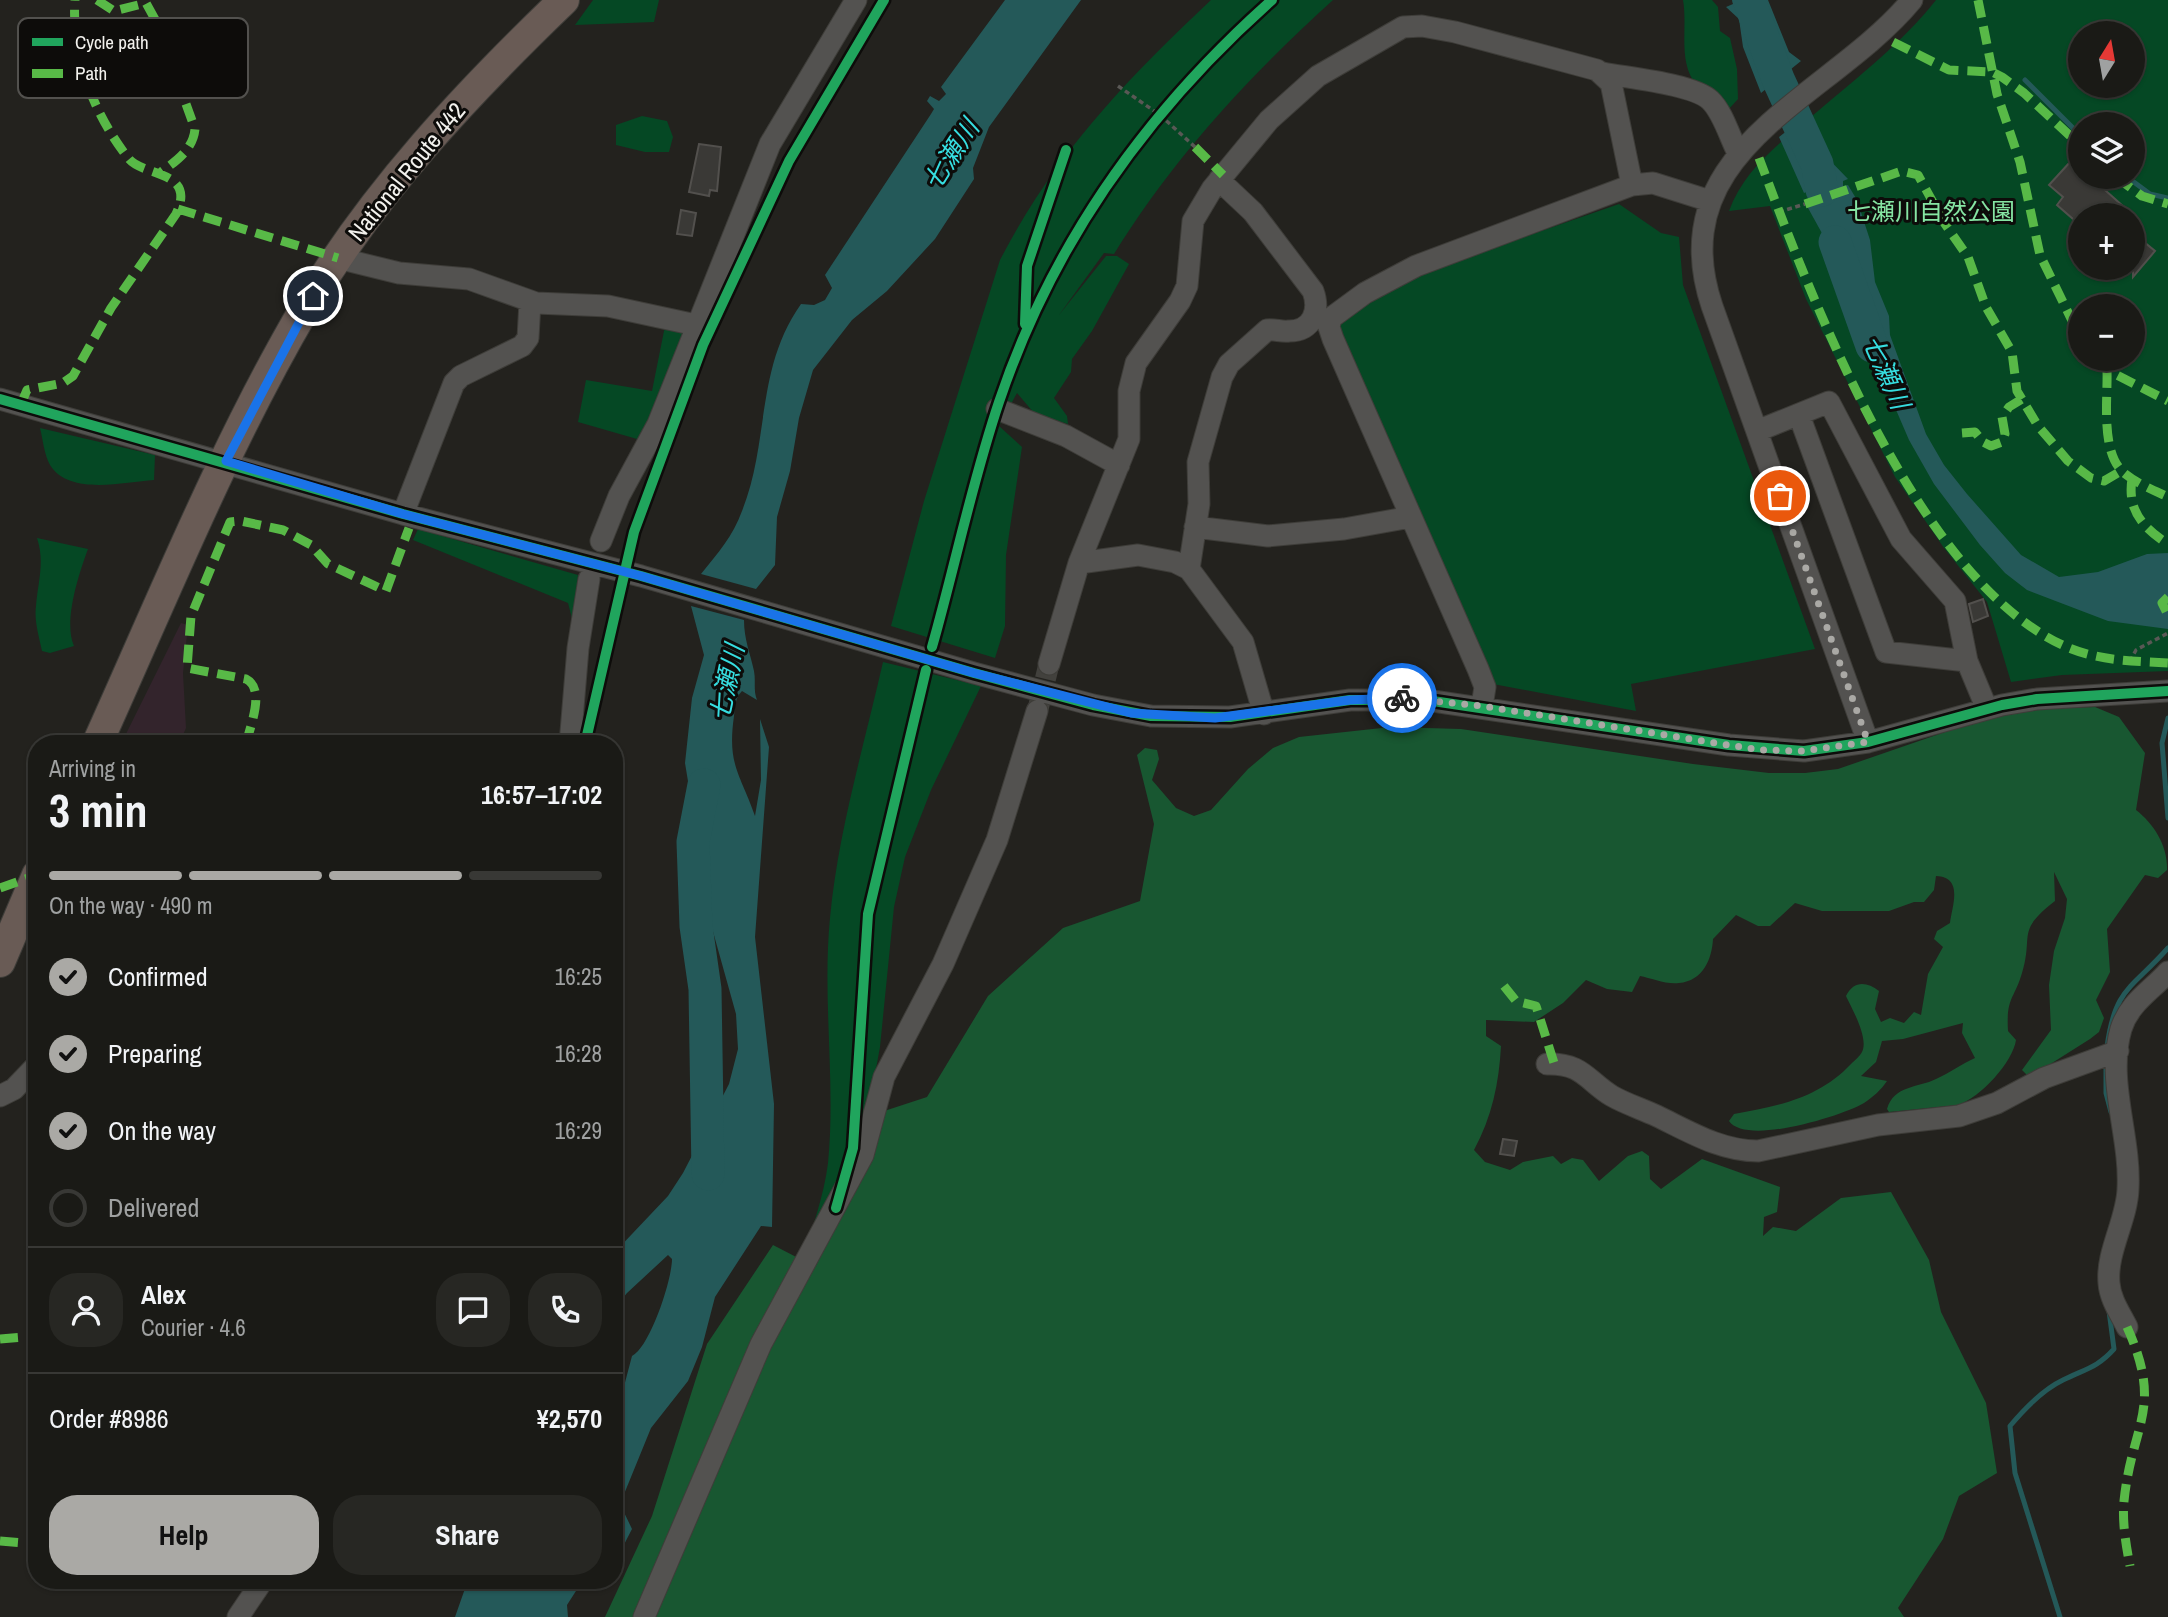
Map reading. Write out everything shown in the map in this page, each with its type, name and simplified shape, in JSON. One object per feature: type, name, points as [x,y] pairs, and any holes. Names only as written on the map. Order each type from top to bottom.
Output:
[{"type":"highway","name":"National Route 442","points":[[101,735],[226,461],[305,308],[390,186],[446,120],[564,0]]},
{"type":"highway","points":[[0,962],[28,896]]},
{"type":"street","points":[[601,541],[615,503],[658,424],[696,325],[782,120],[856,0]]},
{"type":"street","points":[[1868,742],[1702,273],[1701,237],[1710,201],[1721,176],[1738,153],[1867,45],[1912,0]]},
{"type":"street","points":[[1049,664],[1079,563],[1130,435],[1129,391],[1136,363],[1184,294],[1189,276],[1193,221],[1219,180],[1269,120],[1307,84],[1403,27],[1422,26],[1455,32],[1603,73],[1690,90],[1713,103],[1738,153]]},
{"type":"street","points":[[1603,73],[1611,83],[1632,185]]},
{"type":"street","points":[[1219,180],[1254,212],[1313,291],[1322,320],[1333,339],[1478,669],[1485,687],[1482,706]]},
{"type":"street","points":[[1189,569],[1200,498],[1198,462],[1224,370],[1267,330],[1291,332],[1322,320],[1400,274],[1632,185],[1653,183],[1710,201]]},
{"type":"street","points":[[338,258],[398,273],[477,280],[530,302],[608,306],[696,325]]},
{"type":"street","points":[[403,514],[454,383],[461,376],[522,346],[528,338],[530,302]]},
{"type":"street","points":[[0,398],[403,514],[641,576],[913,655],[1131,713],[1193,718],[1264,714],[1371,699],[1426,700],[1482,706],[1760,750],[1804,751],[1868,742],[1987,709],[2045,698],[2168,691]]},
{"type":"street","points":[[1757,431],[1829,402],[1901,539],[1955,601],[1967,661],[1987,709]]},
{"type":"street","points":[[997,409],[1066,436],[1119,465]]},
{"type":"street","points":[[1799,415],[1886,652],[1967,661]]},
{"type":"street","points":[[1195,527],[1268,536],[1353,528],[1411,517]]},
{"type":"street","points":[[1079,563],[1138,555],[1175,562],[1189,569],[1243,642],[1264,714]]},
{"type":"street","points":[[571,735],[578,648],[589,579]]},
{"type":"street","points":[[644,1617],[761,1344],[863,1156],[884,1077],[943,964],[997,840],[1037,711]]},
{"type":"street","points":[[2127,1327],[2108,1281],[2128,1193],[2129,1163],[2118,1099],[2118,1051],[2126,1015],[2168,972]]},
{"type":"street","points":[[1546,1064],[1559,1063],[1590,1076],[1613,1096],[1714,1143],[1742,1151],[1758,1151],[1878,1125],[1959,1116],[1997,1103],[2044,1078],[2118,1051]]},
{"type":"street","points":[[0,1096],[28,1076]]},
{"type":"street","points":[[238,1617],[257,1589]]},
{"type":"path","points":[[1118,86],[1160,115],[1195,147]]},
{"type":"path","points":[[1152,125],[1170,104]]},
{"type":"path","points":[[1779,212],[1805,204]]},
{"type":"path","points":[[2130,661],[2136,650],[2168,633]]},
{"type":"shaded area","points":[[181,623],[188,625],[183,673],[186,728],[183,735],[125,735]]},
{"type":"green space","points":[[593,0],[659,0],[654,22],[575,25]]},
{"type":"green space","points":[[1211,0],[1333,0],[1272,58],[1214,119],[1162,184],[1114,254],[1104,253],[1059,315],[1106,256],[1117,256],[1129,264],[1092,331],[1072,359],[1071,372],[1054,398],[1067,416],[1068,424],[1034,413],[1017,393],[999,426],[1022,447],[1006,555],[1005,626],[995,658],[891,626],[924,501],[1000,260],[1021,222],[1068,153],[1149,60]]},
{"type":"green space","points":[[1683,0],[1712,0],[1718,7],[1720,31],[1730,38],[1737,69],[1738,99],[1728,110],[1704,93],[1691,77],[1685,56]]},
{"type":"green space","name":"七瀬川自然公園","points":[[1936,0],[2168,0],[2168,671],[2062,675],[2011,682],[1987,602],[1944,548],[1895,477],[1806,299],[1770,206],[1729,211],[1745,181],[1766,156],[1909,31]]},
{"type":"green space","points":[[642,116],[667,121],[673,137],[669,152],[645,152],[616,145],[616,125]]},
{"type":"green space","points":[[1619,204],[1661,233],[1679,237],[1683,285],[1815,649],[1631,684],[1636,711],[1493,684],[1338,330],[1341,320],[1420,273]]},
{"type":"green space","points":[[666,321],[686,331],[644,441],[578,422],[586,380],[652,391]]},
{"type":"green space","points":[[40,428],[155,455],[154,480],[98,485],[70,481],[59,475],[50,465]]},
{"type":"green space","points":[[418,529],[578,575],[573,622],[568,603],[413,540]]},
{"type":"green space","points":[[37,538],[88,549],[71,611],[71,636],[74,646],[50,653],[42,651],[36,623],[41,563]]},
{"type":"green space","points":[[883,662],[981,686],[931,790],[905,857],[894,907],[880,1047],[853,1194],[804,1261],[828,1163],[831,1102],[828,949],[834,886],[845,821]]},
{"type":"green space","points":[[2095,707],[2119,717],[2145,753],[2136,810],[2159,836],[2167,861],[2167,870],[2158,878],[2145,875],[2107,929],[2110,972],[2096,1000],[2104,1018],[2099,1032],[2041,1070],[2027,1075],[2022,1070],[2051,1030],[2049,985],[2067,899],[2054,872],[2055,901],[2030,927],[2022,973],[2009,1005],[2008,1031],[2016,1040],[2014,1049],[1985,1087],[1958,1105],[1889,1112],[1887,1109],[1890,1101],[1901,1091],[1936,1079],[1975,1058],[1962,1033],[1963,1023],[1903,1039],[1882,1041],[1876,1062],[1861,1076],[1887,1081],[1871,1098],[1853,1109],[1816,1121],[1773,1130],[1754,1131],[1739,1128],[1729,1121],[1734,1114],[1782,1104],[1812,1093],[1839,1076],[1858,1057],[1864,1046],[1863,1039],[1846,996],[1853,987],[1865,984],[1879,991],[1875,1009],[1881,1022],[1890,1018],[1904,1023],[1914,1012],[1921,1015],[1928,974],[1943,947],[1934,939],[1937,931],[1950,923],[1954,901],[1950,881],[1936,876],[1934,890],[1924,902],[1914,902],[1889,911],[1822,911],[1795,903],[1770,926],[1758,926],[1736,915],[1713,939],[1705,968],[1687,981],[1669,983],[1640,976],[1632,992],[1607,989],[1586,980],[1563,1003],[1534,1022],[1486,1020],[1486,1036],[1501,1046],[1494,1100],[1474,1150],[1485,1162],[1510,1170],[1523,1162],[1553,1156],[1561,1164],[1572,1158],[1583,1160],[1599,1181],[1628,1156],[1642,1151],[1649,1156],[1650,1179],[1661,1189],[1702,1159],[1780,1187],[1777,1212],[1764,1217],[1763,1236],[1773,1227],[1796,1231],[1841,1198],[1891,1192],[1929,1260],[1941,1312],[1986,1403],[1997,1473],[1959,1496],[1943,1539],[1898,1608],[1904,1617],[605,1617],[618,1589],[623,1589],[623,1578],[652,1516],[707,1344],[773,1245],[804,1261],[872,1115],[927,1097],[988,996],[1063,928],[1140,901],[1154,824],[1137,755],[1145,748],[1157,750],[1159,759],[1152,780],[1176,808],[1194,816],[1211,810],[1248,769],[1273,748],[1299,737],[1391,727],[1461,729],[1693,764],[1769,773],[1805,773],[1838,769],[1974,722],[2032,709]]},
{"type":"water","points":[[1005,0],[1081,0],[989,127],[973,168],[974,179],[935,239],[887,291],[852,320],[813,370],[799,418],[790,471],[777,517],[775,565],[756,589],[701,574],[730,536],[742,511],[757,458],[776,354],[786,329],[801,304],[814,305],[825,300],[832,288],[825,275],[934,109],[927,101],[930,96],[939,101],[946,94],[941,87]]},
{"type":"water","points":[[1732,0],[1768,0],[1789,52],[1801,61],[1761,93],[1743,47],[1739,19],[1726,7],[1733,4]]},
{"type":"water","points":[[1810,110],[1818,148],[1848,179],[1843,181],[1843,186],[1848,185],[1857,200],[1870,240],[1875,282],[1889,316],[1890,335],[1926,434],[1944,465],[2021,555],[2059,577],[2098,572],[2147,554],[2168,553],[2168,629],[2108,621],[2027,590],[2005,573],[1980,545],[1934,484],[1909,440],[1869,347],[1849,282],[1808,208],[1806,201],[1812,195],[1809,191],[1804,193],[1779,137],[1788,130],[1804,156],[1808,155],[1809,121],[1806,114]]},
{"type":"water","points":[[691,606],[744,620],[757,700],[742,691],[738,696],[732,746],[736,768],[755,816],[761,780],[760,719],[769,747],[755,937],[774,1104],[772,1227],[761,1226],[715,1297],[702,1347],[688,1381],[651,1428],[623,1497],[623,1390],[632,1356],[646,1340],[659,1312],[672,1259],[668,1255],[623,1298],[623,1244],[668,1196],[683,1173],[729,1084],[738,1049],[736,1014],[712,928],[685,763],[692,698],[704,655]]},
{"type":"water","points":[[623,1510],[632,1529],[623,1546]]},
{"type":"water","points":[[465,1589],[577,1589],[567,1605],[568,1617],[455,1617]]},
{"type":"building","points":[[699,144],[721,147],[717,191],[710,190],[709,196],[689,192]]},
{"type":"building","points":[[2068,164],[2068,189],[2105,189],[2120,203],[2068,203],[2068,215],[2057,205],[2063,197],[2049,185]]},
{"type":"building","points":[[681,210],[696,213],[692,236],[677,234]]},
{"type":"building","points":[[2145,243],[2155,251],[2145,263]]},
{"type":"building","points":[[1983,599],[1988,616],[1973,622],[1969,604]]},
{"type":"building","points":[[1503,1139],[1517,1141],[1514,1156],[1500,1154]]},
{"type":"waterway","name":"七瀬川","points":[[1749,0],[1778,79],[1817,164],[1822,190]]},
{"type":"waterway","points":[[2025,80],[2068,123]]},
{"type":"waterway","points":[[2143,189],[2150,194],[2168,198]]},
{"type":"waterway","name":"七瀬川","points":[[1835,242],[1872,346]]},
{"type":"waterway","points":[[2168,718],[2162,743],[2168,818]]},
{"type":"waterway","name":"七瀬川","points":[[704,785],[693,842],[696,926],[705,989],[708,1174]]},
{"type":"waterway","points":[[2107,1047],[2110,1027],[2120,1000],[2168,948]]},
{"type":"waterway","points":[[2106,1060],[2106,1093],[2111,1112]]},
{"type":"waterway","points":[[2060,1617],[2015,1473],[2010,1426],[2041,1394],[2096,1364],[2114,1349],[2109,1311]]},
{"type":"tunnel","points":[[1038,709],[1049,664]]},
{"type":"marked path","points":[[75,0],[75,18]]},
{"type":"marked path","points":[[97,0],[114,11],[146,3],[154,18]]},
{"type":"marked path","points":[[1978,0],[1997,94],[2020,162],[2040,255],[2068,312]]},
{"type":"marked path","points":[[1893,42],[1949,70],[1992,72],[2002,77],[2024,93],[2068,134]]},
{"type":"marked path","points":[[21,404],[27,390],[63,383],[73,376],[111,308],[176,214],[181,200],[180,189],[174,182],[136,165],[129,159],[116,142],[93,98]]},
{"type":"marked path","points":[[161,172],[178,159],[194,136],[195,129],[184,98]]},
{"type":"marked path","points":[[1195,147],[1223,175]]},
{"type":"marked path","points":[[1759,158],[1841,360],[1878,433],[1919,503],[1965,565],[2015,615],[2069,648],[2105,658],[2168,663]]},
{"type":"marked path","points":[[1805,204],[1902,171],[1918,175],[1945,224],[1968,257],[1986,307],[2012,352],[2017,391],[2038,426],[2068,461],[2091,478],[2104,481],[2121,471]]},
{"type":"marked path","points":[[2132,189],[2142,196],[2168,204]]},
{"type":"marked path","points":[[178,209],[338,258]]},
{"type":"marked path","points":[[2107,371],[2108,439],[2116,464],[2134,480],[2168,497]]},
{"type":"marked path","points":[[2109,371],[2168,401]]},
{"type":"marked path","points":[[1962,433],[1975,432],[1983,442],[1991,446],[2002,442],[2005,434],[2002,417],[2009,407],[2022,399]]},
{"type":"marked path","points":[[2132,479],[2132,500],[2139,517],[2144,525],[2168,544]]},
{"type":"marked path","points":[[248,735],[256,699],[252,684],[246,679],[187,668],[191,616],[230,522],[241,521],[283,530],[311,545],[328,564],[386,591],[409,528]]},
{"type":"marked path","points":[[2168,597],[2162,603],[2168,615]]},
{"type":"marked path","points":[[0,888],[28,878]]},
{"type":"marked path","points":[[1504,986],[1516,1001],[1536,1006],[1554,1063]]},
{"type":"marked path","points":[[2127,1327],[2138,1355],[2144,1398],[2124,1501],[2124,1525],[2130,1566]]},
{"type":"marked path","points":[[0,1339],[28,1337]]},
{"type":"marked path","points":[[0,1541],[28,1543]]},
{"type":"cycle path","points":[[587,735],[634,532],[703,345],[789,161],[884,0]]},
{"type":"cycle path","points":[[932,647],[989,432],[1021,344],[1047,288],[1076,234],[1145,134],[1184,87],[1272,0]]},
{"type":"cycle path","points":[[1025,324],[1027,266],[1066,150]]},
{"type":"cycle path","points":[[0,399],[403,514],[641,576],[974,673],[1093,705],[1151,716],[1230,717],[1350,700],[1426,700],[1729,745],[1804,751],[1868,742],[2002,705],[2037,699],[2168,691]]},
{"type":"cycle path","points":[[836,1208],[853,1148],[868,914],[926,670]]},
{"type":"way so far","points":[[1402,698],[1482,706],[1760,750],[1804,751],[1849,747],[1868,742],[1780,496]]},
{"type":"route","points":[[313,296],[226,461],[403,514],[641,576],[974,673],[1131,713],[1170,718],[1215,718],[1264,714],[1350,700],[1402,698]]}]
